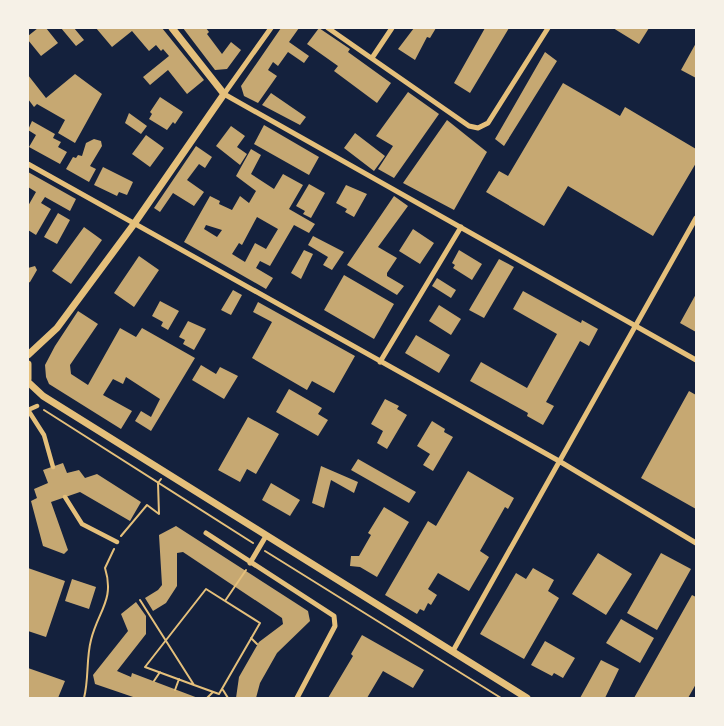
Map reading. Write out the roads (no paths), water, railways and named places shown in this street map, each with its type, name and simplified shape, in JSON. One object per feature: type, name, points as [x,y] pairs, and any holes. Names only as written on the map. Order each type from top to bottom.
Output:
[{"type":"street","points":[[172,28],[224,94],[696,360]]},
{"type":"street","points":[[28,354],[57,328],[134,224],[271,28]]},
{"type":"street","points":[[328,28],[469,126],[478,128],[488,123],[548,28]]},
{"type":"street","points":[[372,58],[392,28]]},
{"type":"street","points":[[28,164],[559,461],[696,543]]},
{"type":"street","points":[[453,651],[696,218]]},
{"type":"street","points":[[380,362],[462,227]]},
{"type":"street","points":[[28,364],[28,381],[43,396],[527,698]]},
{"type":"street","points":[[37,406],[28,410],[44,435],[53,466]]},
{"type":"street","points":[[65,497],[82,524],[116,542]]},
{"type":"street","points":[[206,533],[334,616],[336,622],[297,698]]},
{"type":"street","points":[[250,563],[266,536]]}]
